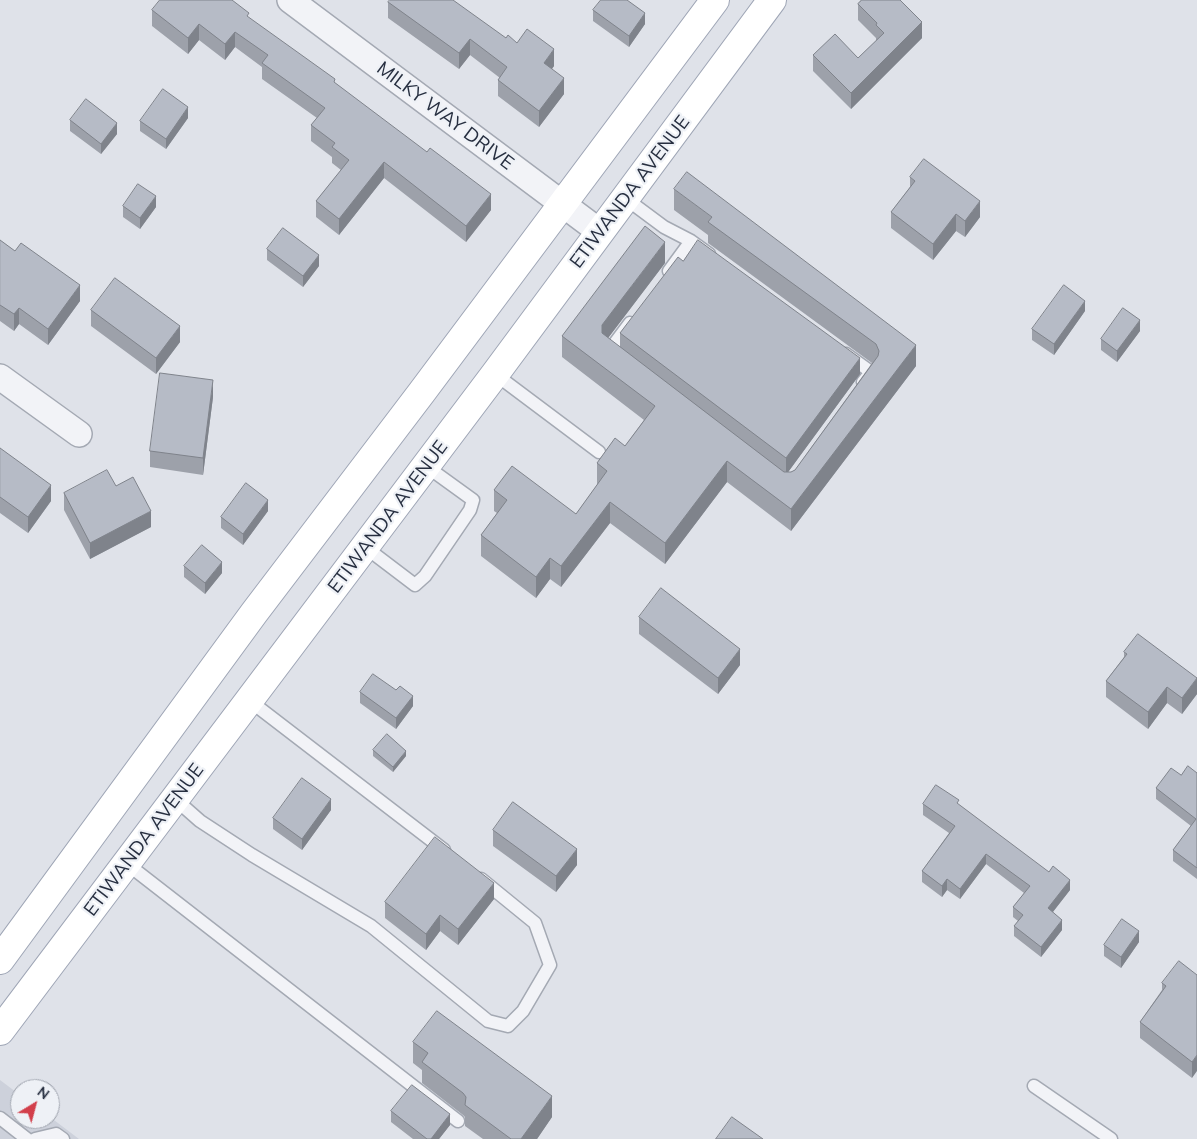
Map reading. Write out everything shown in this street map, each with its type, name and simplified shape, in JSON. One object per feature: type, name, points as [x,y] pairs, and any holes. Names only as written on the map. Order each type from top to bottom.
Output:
[{"type":"main road","points":[[0,960],[254,613],[715,0]]},
{"type":"main road","name":"ETIWANDA AVENUE","points":[[0,1031],[496,374],[772,0]]},
{"type":"street","name":"MILKY WAY DRIVE","points":[[290,0],[600,232]]},
{"type":"street","points":[[0,377],[80,434]]},
{"type":"lane","points":[[625,198],[664,227],[691,241],[722,264]]},
{"type":"lane","points":[[662,280],[691,241]]},
{"type":"lane","points":[[624,362],[609,351],[638,311]]},
{"type":"lane","points":[[839,349],[870,372],[854,395]]},
{"type":"lane","points":[[496,374],[599,452]]},
{"type":"lane","points":[[365,546],[415,585],[425,576],[470,510],[473,500],[426,466]]},
{"type":"lane","points":[[250,701],[457,860]]},
{"type":"lane","points":[[175,799],[200,820],[252,855],[371,926],[488,1021],[508,1026],[523,1011],[550,966],[535,923],[473,872]]},
{"type":"lane","points":[[126,863],[458,1121]]},
{"type":"lane","points":[[1034,1086],[1111,1139]]},
{"type":"lane","points":[[1,1121],[27,1139]]},
{"type":"lane","points":[[35,1139],[56,1134],[63,1139]]},
{"type":"shaded area","points":[[0,1080],[10,1088],[10,1129],[60,1129],[60,1125],[79,1139],[0,1139]]},
{"type":"building","points":[[160,0],[232,0],[249,13],[247,16],[335,79],[334,82],[427,152],[430,148],[491,194],[466,226],[384,162],[339,219],[316,201],[349,160],[332,147],[335,143],[311,125],[325,108],[262,63],[268,55],[235,32],[225,44],[199,24],[188,38],[152,10]]},
{"type":"building","points":[[390,0],[453,0],[506,38],[508,35],[517,43],[527,29],[554,49],[544,63],[564,78],[539,111],[498,80],[507,67],[470,39],[459,53],[388,2]]},
{"type":"building","points":[[601,0],[627,0],[645,13],[629,36],[593,10]]},
{"type":"building","points":[[862,0],[900,0],[922,22],[851,93],[813,55],[835,34],[858,58],[884,33],[858,4]]},
{"type":"building","points":[[163,89],[188,107],[166,139],[140,121]]},
{"type":"building","points":[[86,99],[117,123],[101,144],[70,120]]},
{"type":"building","points":[[924,159],[980,201],[965,221],[956,214],[933,244],[891,212],[915,181],[910,177]]},
{"type":"building","points":[[687,172],[916,345],[791,509],[727,461],[665,543],[610,502],[561,566],[550,558],[536,577],[481,535],[507,500],[494,490],[512,466],[576,514],[607,471],[597,463],[615,438],[625,446],[655,406],[562,336],[645,226],[665,242],[602,325],[602,333],[784,472],[795,470],[878,356],[879,351],[876,344],[708,222],[712,217],[674,189]]},
{"type":"building","points":[[138,184],[156,196],[140,218],[123,206]]},
{"type":"building","points":[[283,228],[319,255],[303,276],[267,249]]},
{"type":"building","points":[[0,240],[15,251],[21,243],[80,285],[48,329],[19,308],[14,314],[0,305]]},
{"type":"building","points":[[698,240],[860,358],[786,458],[620,333],[678,257],[683,261]]},
{"type":"building","points":[[115,278],[180,326],[156,358],[91,310]]},
{"type":"building","points":[[1064,285],[1085,301],[1054,344],[1032,329]]},
{"type":"building","points":[[1123,308],[1140,320],[1117,351],[1101,339]]},
{"type":"building","points":[[160,373],[213,380],[203,458],[150,451]]},
{"type":"building","points":[[0,448],[51,485],[28,517],[0,497]]},
{"type":"building","points":[[107,470],[116,486],[133,477],[151,511],[90,543],[64,493]]},
{"type":"building","points":[[246,483],[268,500],[243,534],[221,517]]},
{"type":"building","points":[[202,545],[222,562],[205,583],[184,566]]},
{"type":"building","points":[[661,588],[740,649],[718,678],[639,617]]},
{"type":"building","points":[[1138,634],[1197,678],[1182,698],[1167,687],[1148,712],[1106,681],[1127,654],[1124,652]]},
{"type":"building","points":[[373,674],[396,690],[400,686],[413,696],[396,718],[360,692]]},
{"type":"building","points":[[387,734],[406,751],[393,767],[373,750]]},
{"type":"building","points":[[1188,766],[1197,773],[1197,868],[1173,850],[1196,819],[1156,788],[1171,768],[1181,775]]},
{"type":"building","points":[[302,778],[331,799],[302,839],[273,818]]},
{"type":"building","points":[[936,785],[959,800],[957,803],[1049,872],[1053,866],[1070,880],[1048,908],[1062,920],[1041,947],[1014,926],[1023,915],[1013,907],[1030,886],[986,854],[960,889],[947,879],[942,886],[922,871],[955,826],[923,804]]},
{"type":"building","points":[[513,802],[577,849],[556,876],[493,830]]},
{"type":"building","points":[[435,837],[494,883],[458,929],[440,915],[426,934],[385,902]]},
{"type":"building","points":[[1122,919],[1139,931],[1121,957],[1104,945]]},
{"type":"building","points":[[1179,961],[1197,975],[1197,1055],[1192,1062],[1140,1022],[1166,986],[1162,983]]},
{"type":"building","points":[[437,1011],[552,1096],[521,1139],[511,1139],[465,1105],[466,1097],[463,1093],[422,1062],[428,1053],[413,1042]]},
{"type":"building","points":[[412,1085],[450,1114],[431,1139],[427,1139],[391,1111]]},
{"type":"building","points":[[732,1117],[763,1139],[716,1139]]}]
